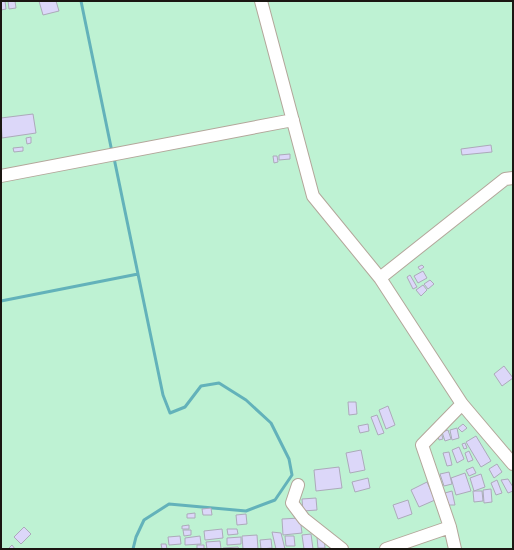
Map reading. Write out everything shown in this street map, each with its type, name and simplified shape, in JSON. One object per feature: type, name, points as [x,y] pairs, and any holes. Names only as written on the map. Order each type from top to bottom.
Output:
[{"type":"street","points":[[261,1],[313,196],[380,278],[462,404],[513,464]]},
{"type":"street","points":[[1,176],[292,120]]},
{"type":"street","points":[[380,278],[505,179],[513,178]]},
{"type":"street","points":[[455,549],[450,527],[422,445],[462,404]]},
{"type":"street","points":[[298,485],[292,503],[304,519],[342,549]]},
{"type":"street","points":[[386,549],[450,527]]},
{"type":"green space","points":[[1,1],[513,1],[513,549],[1,549]]},
{"type":"building","points":[[1,1],[5,1],[6,9],[1,10]]},
{"type":"building","points":[[8,1],[15,1],[16,8],[9,9]]},
{"type":"building","points":[[39,1],[56,1],[59,11],[43,15]]},
{"type":"building","points":[[33,114],[36,133],[2,138],[1,118]]},
{"type":"building","points":[[31,137],[31,143],[27,144],[26,138]]},
{"type":"building","points":[[491,145],[492,152],[462,155],[461,149]]},
{"type":"building","points":[[23,147],[23,151],[14,152],[13,148]]},
{"type":"building","points":[[290,154],[290,159],[279,160],[279,155]]},
{"type":"building","points":[[273,156],[277,156],[278,162],[274,163]]},
{"type":"building","points":[[422,265],[424,267],[420,270],[418,267]]},
{"type":"building","points":[[423,271],[427,278],[418,283],[414,276]]},
{"type":"building","points":[[410,275],[417,287],[413,289],[407,277]]},
{"type":"building","points":[[430,280],[434,284],[428,289],[424,284]]},
{"type":"building","points":[[423,285],[427,290],[421,296],[416,290]]},
{"type":"building","points":[[504,366],[513,378],[502,386],[494,374]]},
{"type":"building","points":[[348,402],[356,402],[357,414],[349,415]]},
{"type":"building","points":[[388,406],[395,425],[386,429],[379,410]]},
{"type":"building","points":[[377,415],[384,433],[378,435],[371,417]]},
{"type":"building","points":[[368,424],[369,431],[360,433],[358,426]]},
{"type":"building","points":[[463,424],[467,428],[462,432],[458,428]]},
{"type":"building","points":[[457,428],[459,438],[452,440],[450,430]]},
{"type":"building","points":[[448,430],[451,439],[445,441],[442,432]]},
{"type":"building","points":[[441,432],[443,439],[439,440],[437,433]]},
{"type":"building","points":[[476,436],[491,461],[481,467],[466,442]]},
{"type":"building","points":[[465,443],[467,448],[464,449],[462,444]]},
{"type":"building","points":[[459,447],[464,459],[457,463],[452,450]]},
{"type":"building","points":[[361,450],[365,470],[350,473],[346,453]]},
{"type":"building","points":[[469,451],[473,460],[468,462],[465,453]]},
{"type":"building","points":[[449,452],[452,465],[447,466],[443,453]]},
{"type":"building","points":[[497,464],[502,472],[494,478],[489,469]]},
{"type":"building","points":[[339,467],[342,488],[316,491],[314,470]]},
{"type":"building","points":[[473,467],[476,473],[469,476],[466,470]]},
{"type":"building","points":[[449,472],[452,484],[444,486],[440,474]]},
{"type":"building","points":[[465,473],[471,491],[456,495],[451,478]]},
{"type":"building","points":[[481,474],[485,487],[474,491],[470,478]]},
{"type":"building","points":[[368,478],[370,488],[355,492],[352,482]]},
{"type":"building","points":[[508,479],[513,487],[513,491],[508,493],[501,480]]},
{"type":"building","points":[[497,480],[502,493],[496,495],[491,483]]},
{"type":"building","points":[[427,482],[435,500],[419,507],[411,490]]},
{"type":"building","points":[[491,489],[492,502],[484,503],[483,490]]},
{"type":"building","points":[[452,491],[455,505],[448,505],[445,493]]},
{"type":"building","points":[[473,491],[482,491],[483,501],[474,502]]},
{"type":"building","points":[[316,498],[317,510],[303,511],[302,499]]},
{"type":"building","points":[[408,500],[412,514],[398,519],[393,505]]},
{"type":"building","points":[[211,508],[212,515],[203,515],[202,509]]},
{"type":"building","points":[[195,513],[195,518],[187,518],[187,514]]},
{"type":"building","points":[[246,514],[247,524],[237,525],[236,515]]},
{"type":"building","points":[[300,518],[302,533],[283,535],[282,519]]},
{"type":"building","points":[[189,525],[189,529],[182,529],[182,526]]},
{"type":"building","points":[[24,527],[31,534],[21,544],[14,537]]},
{"type":"building","points":[[222,529],[223,538],[205,540],[204,531]]},
{"type":"building","points":[[227,529],[237,529],[238,534],[228,535]]},
{"type":"building","points":[[183,530],[191,530],[191,535],[184,536]]},
{"type":"building","points":[[272,532],[281,533],[285,549],[276,549]]},
{"type":"building","points":[[311,534],[313,549],[304,549],[302,535]]},
{"type":"building","points":[[257,535],[258,549],[243,549],[242,536]]},
{"type":"building","points":[[180,536],[181,544],[169,545],[168,537]]},
{"type":"building","points":[[200,536],[201,544],[185,545],[185,538]]},
{"type":"building","points":[[285,536],[294,536],[295,546],[286,546]]},
{"type":"building","points":[[324,536],[325,548],[318,548],[317,537]]},
{"type":"building","points":[[241,537],[241,544],[227,545],[227,538]]},
{"type":"building","points":[[271,539],[272,548],[261,549],[260,540]]},
{"type":"building","points":[[220,541],[221,549],[207,549],[206,542]]},
{"type":"building","points":[[161,544],[166,544],[167,549],[162,549]]},
{"type":"building","points":[[12,545],[15,549],[9,548]]},
{"type":"building","points":[[197,545],[204,545],[204,549],[197,549]]},
{"type":"building","points":[[238,547],[239,549],[223,549],[223,548]]},
{"type":"waterway","points":[[81,1],[112,152]]},
{"type":"waterway","points":[[114,158],[163,395],[170,413],[185,407],[201,386],[219,383],[246,400],[271,423],[289,459],[292,475],[275,500],[246,511],[169,504],[144,520],[136,537],[133,549]]},
{"type":"waterway","points":[[1,301],[138,274]]}]
